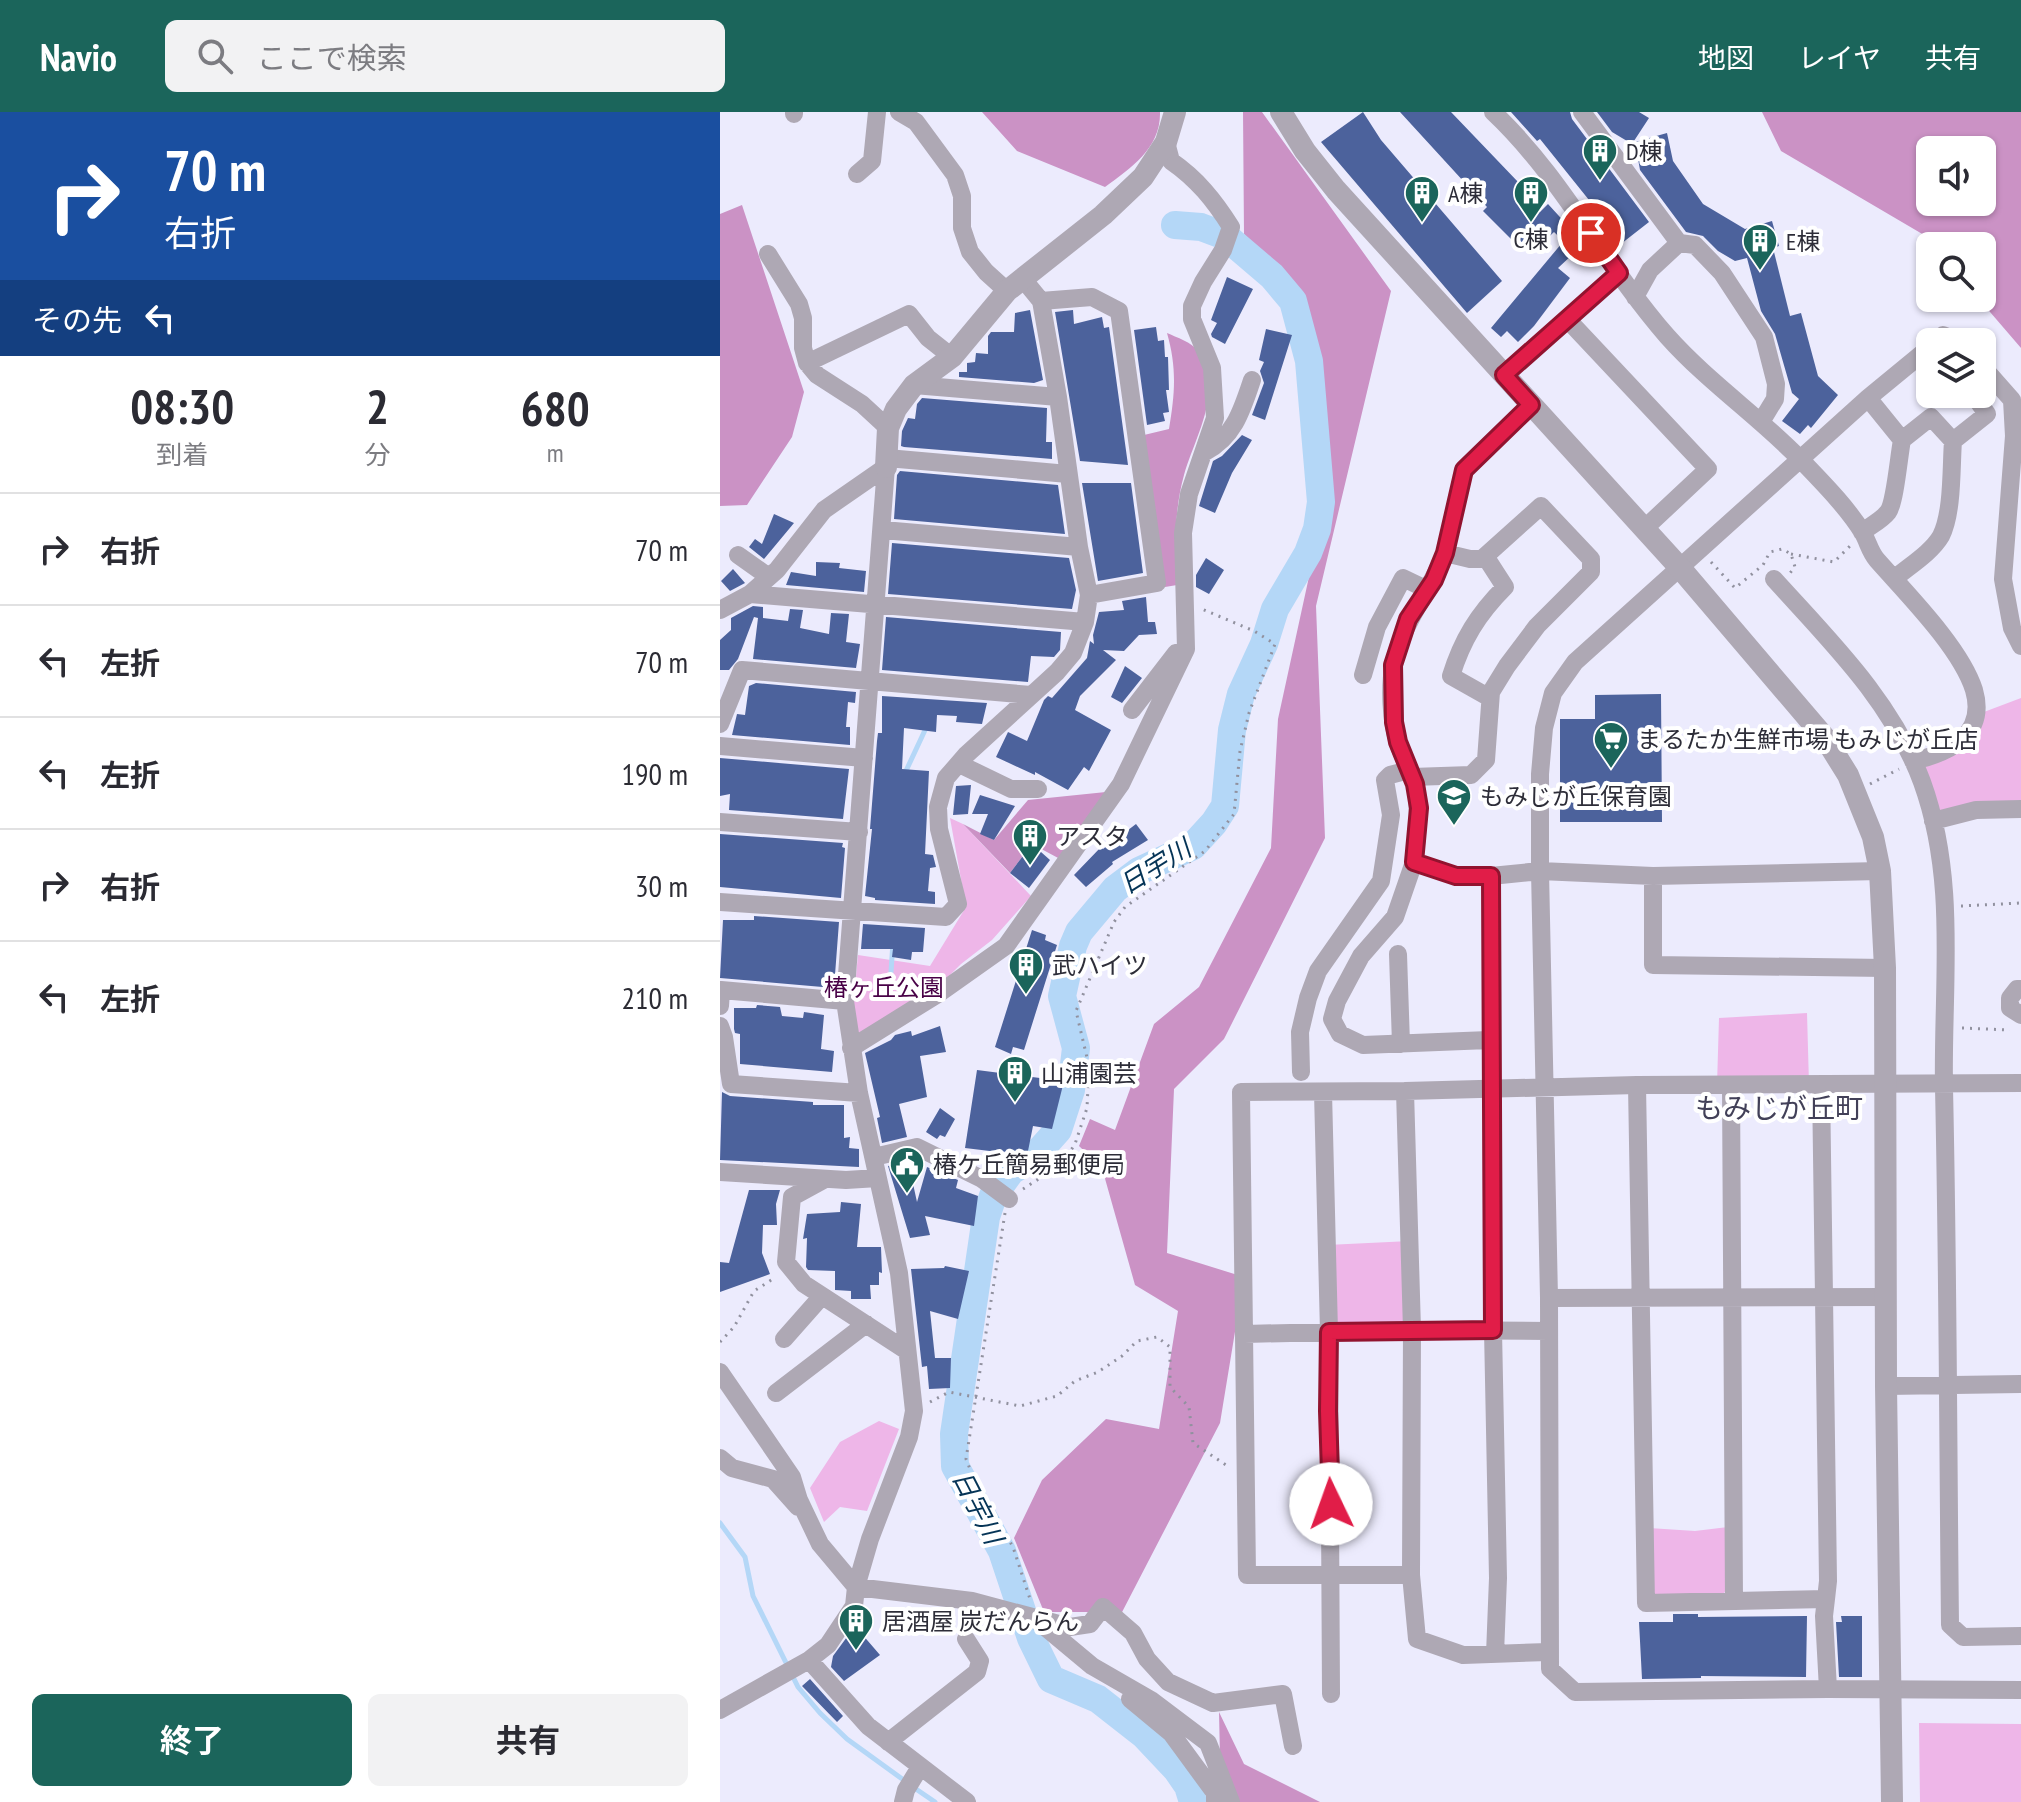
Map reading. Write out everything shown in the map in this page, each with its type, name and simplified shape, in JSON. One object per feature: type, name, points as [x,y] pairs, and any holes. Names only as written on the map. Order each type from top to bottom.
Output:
[{"type":"street","points":[[857,174],[872,161],[877,112]]},
{"type":"street","points":[[899,112],[916,122],[955,175],[962,196],[962,228],[970,252],[986,272],[1041,301],[1092,297],[1119,311],[1157,583],[1089,595]]},
{"type":"street","points":[[720,1710],[828,1645],[854,1606],[856,1587],[870,1539],[909,1437],[914,1411],[899,1273],[859,1093],[845,1001],[883,530],[888,428],[896,409],[914,385],[952,357],[1015,285],[1103,215],[1143,177],[1166,142],[1175,112]]},
{"type":"street","points":[[1493,112],[1559,185],[1635,297],[1669,339],[1801,460],[1862,532],[1873,556],[1931,621],[1960,664],[1974,691],[1976,715],[1971,730],[1958,744],[1928,758],[1913,761]]},
{"type":"street","points":[[1582,112],[1679,243],[1695,245],[1722,273],[1764,337],[1776,384],[1775,399],[1761,422]]},
{"type":"street","points":[[1289,116],[1305,151],[1336,190],[1681,569],[1825,738],[1855,792],[1873,837],[1880,871],[1885,968],[1886,1386],[1892,1802]]},
{"type":"street","points":[[851,1048],[941,992],[1006,946],[1121,784],[1186,649],[1186,602],[1182,588],[1183,533],[1189,494],[1215,418],[1212,368],[1192,319],[1192,306],[1223,250],[1231,227],[1213,199],[1190,174],[1171,161],[1166,142]]},
{"type":"street","points":[[1635,297],[1650,270],[1679,243]]},
{"type":"street","points":[[768,254],[799,304],[807,363],[817,375],[862,404],[888,428]]},
{"type":"street","points":[[1504,375],[1619,273]]},
{"type":"street","points":[[720,902],[946,917],[958,904],[939,829],[938,807],[946,778],[1073,653],[1085,622],[1089,595],[1041,301]]},
{"type":"street","points":[[807,363],[909,314],[928,338],[952,357]]},
{"type":"street","points":[[1567,319],[1708,469],[1644,529]]},
{"type":"street","points":[[1916,359],[1868,398],[1575,662],[1553,693],[1544,728],[1540,774],[1549,1298],[1548,1652],[1550,1669],[1575,1692],[2021,1690]]},
{"type":"street","points":[[1205,452],[1221,443],[1240,416],[1252,380]]},
{"type":"street","points":[[1996,382],[2012,400],[2014,436],[2003,579],[2012,628],[2021,646]]},
{"type":"street","points":[[914,385],[1058,397]]},
{"type":"street","points":[[1868,398],[1902,440]]},
{"type":"street","points":[[1489,1040],[1363,1045],[1340,1034],[1332,1019],[1337,1001],[1361,956],[1398,909],[1414,862],[1419,808],[1394,722],[1393,665],[1408,619],[1428,590],[1445,553],[1464,470],[1531,405]]},
{"type":"street","points":[[1953,441],[1987,414],[1983,408]]},
{"type":"street","points":[[1862,532],[1888,512],[1893,502],[1902,440],[1931,417],[1953,441],[1947,518],[1941,536],[1930,549],[1894,579]]},
{"type":"street","points":[[720,610],[750,594],[769,577],[824,510],[887,463],[959,464],[1068,474]]},
{"type":"street","points":[[1301,1072],[1300,1032],[1318,971],[1381,881],[1391,815],[1385,780],[1390,775],[1410,773],[1471,775],[1486,760],[1490,698],[1507,666],[1537,626],[1591,572],[1591,559],[1541,506],[1485,556],[1470,559],[1445,553]]},
{"type":"street","points":[[883,530],[1079,547]]},
{"type":"street","points":[[738,555],[769,577]]},
{"type":"street","points":[[1485,556],[1505,587],[1471,626],[1460,647],[1451,676],[1490,698]]},
{"type":"street","points":[[1768,572],[1847,659],[1881,704],[1913,761],[1933,821],[1944,879],[1945,906],[1950,1625],[1963,1637],[2021,1636]]},
{"type":"street","points":[[1363,675],[1377,627],[1403,578],[1428,590]]},
{"type":"street","points":[[750,594],[1085,622]]},
{"type":"street","points":[[1132,710],[1173,654],[1186,649]]},
{"type":"street","points":[[720,724],[742,670],[1031,695]]},
{"type":"street","points":[[720,746],[864,758]]},
{"type":"street","points":[[959,764],[1011,789],[1038,789]]},
{"type":"street","points":[[1933,821],[1976,810],[2021,809]]},
{"type":"street","points":[[720,822],[859,832]]},
{"type":"street","points":[[1414,862],[1456,876],[1540,871],[1653,876],[1880,871]]},
{"type":"street","points":[[1491,876],[1489,1040],[1498,1578],[1495,1654]]},
{"type":"street","points":[[1653,876],[1653,965],[1885,968]]},
{"type":"street","points":[[1373,895],[1398,909]]},
{"type":"street","points":[[1398,954],[1401,1044]]},
{"type":"street","points":[[2021,989],[2017,989],[2010,998],[2010,1008],[2021,1015]]},
{"type":"street","points":[[720,1006],[721,990],[845,1001]]},
{"type":"street","points":[[1304,1014],[1332,1019]]},
{"type":"street","points":[[720,1026],[731,1084],[859,1093]]},
{"type":"street","points":[[1411,1575],[1247,1575],[1241,1092],[1637,1085],[2021,1083]]},
{"type":"street","points":[[1821,1084],[1828,1581],[1824,1616],[1828,1689]]},
{"type":"street","points":[[1637,1085],[1646,1603],[1826,1599]]},
{"type":"street","points":[[1731,1085],[1734,1601]]},
{"type":"street","points":[[1405,1091],[1412,1330],[1411,1575],[1417,1639],[1463,1655],[1548,1652]]},
{"type":"street","points":[[1323,1092],[1329,1332],[1331,1694]]},
{"type":"street","points":[[874,1157],[917,1147],[982,1179],[1009,1199]]},
{"type":"street","points":[[720,1172],[825,1179],[878,1178]]},
{"type":"street","points":[[825,1179],[792,1197],[786,1262],[804,1284],[907,1351]]},
{"type":"street","points":[[784,1339],[822,1296]]},
{"type":"street","points":[[1549,1298],[1887,1297]]},
{"type":"street","points":[[776,1393],[866,1324]]},
{"type":"street","points":[[1245,1334],[1548,1331]]},
{"type":"street","points":[[720,1372],[792,1477],[820,1544],[856,1587],[972,1601],[1070,1627],[1090,1624],[1103,1607],[1133,1633],[1147,1659],[1168,1682],[1213,1703],[1283,1694],[1293,1746]]},
{"type":"street","points":[[1886,1386],[2021,1384]]},
{"type":"street","points":[[720,1458],[732,1468],[773,1479],[808,1518]]},
{"type":"street","points":[[1036,1618],[1171,1733],[1215,1793],[1215,1802]]},
{"type":"street","points":[[888,1742],[977,1672],[980,1661],[966,1639]]},
{"type":"street","points":[[804,1662],[888,1742],[911,1784],[967,1802]]},
{"type":"street","points":[[1092,1666],[1151,1700],[1208,1743],[1231,1802]]},
{"type":"path","points":[[1768,572],[1770,552],[1782,549],[1791,554],[1834,562],[1862,532]]},
{"type":"path","points":[[1700,551],[1735,588],[1768,572],[1785,579],[1795,567],[1791,554]]},
{"type":"path","points":[[1036,1618],[1013,1547],[976,1484],[966,1459],[1002,1225],[1009,1199],[1062,1164],[1075,1144],[1087,1108],[1089,1066],[1076,1011],[1114,922],[1125,907],[1205,851],[1234,814],[1240,751],[1249,713],[1275,644],[1254,631],[1186,602]]},
{"type":"path","points":[[1855,792],[1913,761]]},
{"type":"path","points":[[1945,906],[2021,903]]},
{"type":"path","points":[[1946,1027],[2021,1030]]},
{"type":"path","points":[[720,1342],[734,1327],[754,1291],[791,1268]]},
{"type":"path","points":[[949,1392],[1020,1406],[1057,1396],[1075,1381],[1098,1372],[1122,1356],[1137,1341],[1157,1337],[1170,1347],[1170,1387],[1189,1407],[1193,1443],[1246,1477]]},
{"type":"green space","points":[[2021,698],[2021,809],[1933,821],[1913,761],[1928,758],[1976,715]]},
{"type":"green space","name":"椿ヶ丘公園","points":[[950,818],[963,824],[1031,896],[992,940],[939,986],[858,1038],[853,1008],[858,955],[930,966],[966,907]]},
{"type":"green space","points":[[1807,1013],[1809,1084],[1717,1085],[1719,1018]]},
{"type":"green space","points":[[1410,1241],[1412,1330],[1329,1332],[1327,1245]]},
{"type":"green space","points":[[879,1421],[899,1429],[867,1511],[840,1507],[824,1522],[810,1488],[840,1442]]},
{"type":"green space","points":[[1728,1527],[1727,1589],[1721,1597],[1653,1594],[1649,1528],[1695,1531]]},
{"type":"green space","points":[[1919,1723],[2021,1724],[2021,1802],[1920,1802]]},
{"type":"shaded area","points":[[982,112],[1160,112],[1159,125],[1150,147],[1105,187],[1017,151]]},
{"type":"shaded area","points":[[1243,112],[1262,112],[1391,291],[1316,606],[1325,838],[1224,1039],[1174,1089],[1167,1253],[1244,1277],[1220,1423],[1120,1616],[1044,1612],[1014,1538],[1042,1480],[1106,1419],[1159,1429],[1178,1311],[1135,1285],[1102,1168],[1079,1146],[1090,1119],[1115,1130],[1154,1024],[1199,987],[1271,848],[1278,719],[1329,485],[1306,305],[1244,234]]},
{"type":"shaded area","points":[[1762,112],[2021,112],[2021,348],[1990,312],[1996,312],[1996,232],[1919,232],[1781,151]]},
{"type":"shaded area","points":[[742,205],[804,392],[792,437],[747,505],[720,506],[720,214]]},
{"type":"shaded area","points":[[1167,333],[1196,348],[1206,366],[1209,381],[1205,413],[1178,502],[1177,585],[1165,587],[1144,435],[1169,429],[1174,381]]},
{"type":"shaded area","points":[[1106,792],[1060,859],[1032,844],[1010,873],[963,824],[994,840],[1028,800]]},
{"type":"shaded area","points":[[1219,1712],[1244,1764],[1320,1802],[1221,1802]]},
{"type":"building","name":"A棟","points":[[1363,112],[1381,140],[1502,281],[1467,313],[1321,142]]},
{"type":"building","name":"C棟","points":[[1400,112],[1451,112],[1519,183],[1516,186],[1540,212],[1548,204],[1580,239],[1571,248],[1554,232],[1532,253],[1517,237],[1513,241],[1483,211],[1487,207]]},
{"type":"building","name":"D棟","points":[[1511,112],[1570,112],[1572,119],[1649,222],[1617,247],[1592,214],[1597,210],[1540,139],[1537,141]]},
{"type":"building","points":[[1597,112],[1639,112],[1649,118],[1632,144],[1612,132]]},
{"type":"building","name":"E棟","points":[[1667,133],[1673,161],[1703,204],[1745,229],[1772,221],[1779,246],[1773,248],[1790,316],[1801,313],[1818,376],[1838,395],[1811,428],[1808,425],[1800,434],[1782,421],[1799,399],[1792,393],[1775,334],[1761,311],[1747,258],[1735,261],[1718,251],[1703,236],[1686,232],[1640,170],[1635,142]]},
{"type":"building","points":[[1562,243],[1573,254],[1558,268],[1570,278],[1518,342],[1507,331],[1501,337],[1491,328]]},
{"type":"building","points":[[1227,277],[1253,289],[1225,344],[1212,337],[1217,323],[1211,320]]},
{"type":"building","points":[[1030,310],[1043,380],[1034,383],[959,377],[959,372],[967,372],[967,363],[975,362],[976,353],[988,354],[988,336],[991,332],[1014,332],[1015,313]]},
{"type":"building","points":[[1073,310],[1074,324],[1102,317],[1104,328],[1109,327],[1128,465],[1080,461],[1055,312]]},
{"type":"building","points":[[1156,327],[1158,341],[1164,340],[1165,357],[1168,357],[1169,390],[1166,390],[1169,412],[1163,413],[1165,421],[1147,425],[1134,330]]},
{"type":"building","points":[[1266,329],[1292,335],[1265,420],[1252,415],[1264,383],[1260,371],[1264,362],[1259,360]]},
{"type":"building","points":[[922,398],[1047,408],[1046,442],[1052,442],[1052,459],[901,446],[902,431],[908,418],[915,419],[917,404]]},
{"type":"building","points":[[1242,435],[1252,440],[1232,473],[1215,513],[1199,506],[1213,461]]},
{"type":"building","points":[[900,471],[1058,485],[1065,534],[894,519],[897,475]]},
{"type":"building","points":[[1082,483],[1131,483],[1143,573],[1098,581]]},
{"type":"building","points":[[774,514],[794,523],[764,559],[749,547],[755,539],[762,544]]},
{"type":"building","points":[[892,543],[1069,558],[1076,590],[1072,609],[888,594]]},
{"type":"building","points":[[1206,558],[1224,570],[1209,594],[1196,587],[1196,575]]},
{"type":"building","points":[[816,562],[840,563],[839,568],[866,571],[864,592],[786,585],[791,572],[816,576]]},
{"type":"building","points":[[733,569],[745,583],[730,591],[721,581]]},
{"type":"building","points":[[1146,597],[1148,622],[1155,622],[1157,634],[1139,635],[1124,651],[1103,650],[1116,660],[1080,696],[1075,710],[1111,730],[1089,771],[1084,767],[1068,790],[1035,772],[1035,775],[996,757],[1008,732],[1027,741],[1044,700],[1048,696],[1052,698],[1087,658],[1090,641],[1094,644],[1099,612],[1124,610],[1122,601]]},
{"type":"building","points":[[753,606],[763,607],[763,618],[788,621],[790,609],[803,610],[800,628],[829,634],[831,613],[849,614],[846,642],[860,644],[856,668],[753,659],[758,618],[754,617],[738,659],[729,670],[720,670],[720,640],[731,630],[731,618]]},
{"type":"building","points":[[886,617],[1061,632],[1060,650],[1054,657],[1031,656],[1028,682],[882,670]]},
{"type":"building","points":[[1125,666],[1142,678],[1122,703],[1111,697]]},
{"type":"building","points":[[756,683],[856,692],[855,703],[848,702],[846,727],[850,727],[850,745],[732,735],[737,714],[745,715],[749,686]]},
{"type":"building","name":"まるたか生鮮市場 もみじが丘店","points":[[1661,694],[1662,822],[1560,822],[1560,719],[1595,719],[1595,695]]},
{"type":"building","points":[[882,696],[987,703],[982,724],[956,722],[957,716],[937,715],[936,732],[904,728],[902,769],[929,771],[925,854],[933,855],[936,867],[930,868],[928,891],[935,892],[935,904],[875,900],[865,896],[877,741],[878,733],[882,733]]},
{"type":"building","points":[[720,758],[849,769],[843,819],[729,810],[730,794],[720,796]]},
{"type":"building","points":[[971,785],[968,814],[953,815],[956,786]]},
{"type":"building","points":[[980,795],[1015,806],[994,840],[980,834],[988,814],[972,814]]},
{"type":"building","points":[[1136,824],[1148,840],[1112,862],[1086,887],[1074,875],[1101,847],[1103,849]]},
{"type":"building","points":[[720,834],[843,843],[841,898],[720,887]]},
{"type":"building","name":"アスタ","points":[[1032,844],[1050,860],[1029,888],[1010,873]]},
{"type":"building","points":[[754,916],[839,922],[834,988],[720,978],[723,920],[754,920]]},
{"type":"building","points":[[863,924],[925,928],[923,952],[912,952],[911,960],[892,957],[893,949],[861,949]]},
{"type":"building","name":"武ハイツ","points":[[1032,930],[1046,935],[1045,940],[1057,945],[1024,1050],[1013,1047],[1011,1054],[995,1047]]},
{"type":"building","points":[[757,1005],[780,1007],[782,1016],[803,1018],[804,1012],[824,1015],[821,1049],[834,1051],[832,1072],[740,1064],[740,1034],[735,1033],[734,1029],[734,1008],[756,1008]]},
{"type":"building","points":[[940,1026],[946,1052],[920,1056],[927,1097],[899,1104],[907,1137],[882,1143],[877,1118],[880,1117],[865,1053],[895,1035],[911,1031],[912,1036]]},
{"type":"building","name":"山浦園芸","points":[[977,1070],[1064,1081],[1052,1129],[1033,1126],[1028,1151],[998,1152],[965,1148]]},
{"type":"building","points":[[722,1092],[730,1096],[813,1102],[813,1105],[844,1105],[844,1138],[850,1137],[849,1148],[859,1149],[859,1167],[720,1160]]},
{"type":"building","points":[[940,1108],[955,1119],[945,1137],[940,1135],[937,1139],[926,1132]]},
{"type":"building","points":[[908,1161],[917,1202],[927,1167],[958,1180],[956,1188],[978,1196],[974,1226],[925,1216],[930,1235],[910,1238],[888,1166]]},
{"type":"building","points":[[749,1190],[780,1190],[776,1204],[777,1225],[763,1225],[762,1253],[770,1274],[720,1292],[720,1262],[729,1263]]},
{"type":"building","points":[[841,1202],[861,1204],[857,1247],[881,1247],[882,1273],[879,1272],[879,1285],[870,1285],[871,1299],[851,1299],[851,1291],[835,1290],[835,1271],[808,1270],[806,1267],[807,1238],[803,1239],[807,1214],[840,1212]]},
{"type":"building","points":[[945,1266],[969,1271],[958,1319],[930,1311],[935,1358],[951,1358],[950,1388],[929,1389],[927,1366],[922,1367],[911,1269]]},
{"type":"building","points":[[1673,1614],[1698,1614],[1698,1617],[1807,1616],[1806,1677],[1642,1679],[1639,1622],[1673,1622]]},
{"type":"building","points":[[1841,1616],[1862,1616],[1862,1677],[1839,1677],[1836,1622],[1842,1622]]},
{"type":"building","name":"居酒屋 炭だんらん","points":[[855,1626],[880,1655],[844,1681],[831,1667],[833,1656]]},
{"type":"building","points":[[810,1679],[843,1716],[837,1722],[802,1686]]},
{"type":"waterway","name":"日宇川","points":[[1175,225],[1201,227],[1225,236],[1272,276],[1293,301],[1309,361],[1321,502],[1317,529],[1308,553],[1275,609],[1264,644],[1241,694],[1232,730],[1225,806],[1193,846],[1139,871],[1115,889],[1079,932],[1073,946],[1062,996],[1076,1048],[1071,1090],[1058,1130],[1034,1157],[1011,1171],[993,1196],[986,1217],[954,1434],[955,1466],[1002,1551],[1031,1638],[1051,1679],[1098,1699],[1144,1735],[1177,1770],[1188,1786],[1193,1802]]},
{"type":"waterway","points":[[905,773],[926,728]]},
{"type":"waterway","points":[[891,972],[893,942]]},
{"type":"waterway","name":"日宇川","points":[[720,1523],[745,1557],[753,1596],[798,1687],[847,1739],[905,1781]]},
{"type":"waterway","name":"日宇川","points":[[913,1787],[935,1802]]},
{"type":"place","name":"D棟","points":[[1600,182]]},
{"type":"place","name":"A棟","points":[[1422,224]]},
{"type":"place","name":"C棟","points":[[1531,224]]},
{"type":"place","name":"E棟","points":[[1760,272]]},
{"type":"place","name":"まるたか生鮮市場 もみじが丘店","points":[[1611,770]]},
{"type":"place","name":"もみじが丘保育園","points":[[1454,827]]},
{"type":"place","name":"アスタ","points":[[1030,867]]},
{"type":"place","name":"武ハイツ","points":[[1026,996]]},
{"type":"place","name":"山浦園芸","points":[[1015,1104]]},
{"type":"place","name":"椿ケ丘簡易郵便局","points":[[907,1195]]},
{"type":"place","name":"居酒屋 炭だんらん","points":[[856,1652]]},
{"type":"district","name":"もみじが丘町","points":[[1779,1107]]},
{"type":"route","points":[[1331,1504],[1329,1332],[1493,1330],[1489,1040],[1491,876],[1456,876],[1414,862],[1419,808],[1415,784],[1398,742],[1394,722],[1393,665],[1408,619],[1434,580],[1445,553],[1464,470],[1531,405],[1504,375],[1619,273],[1591,233]]}]
